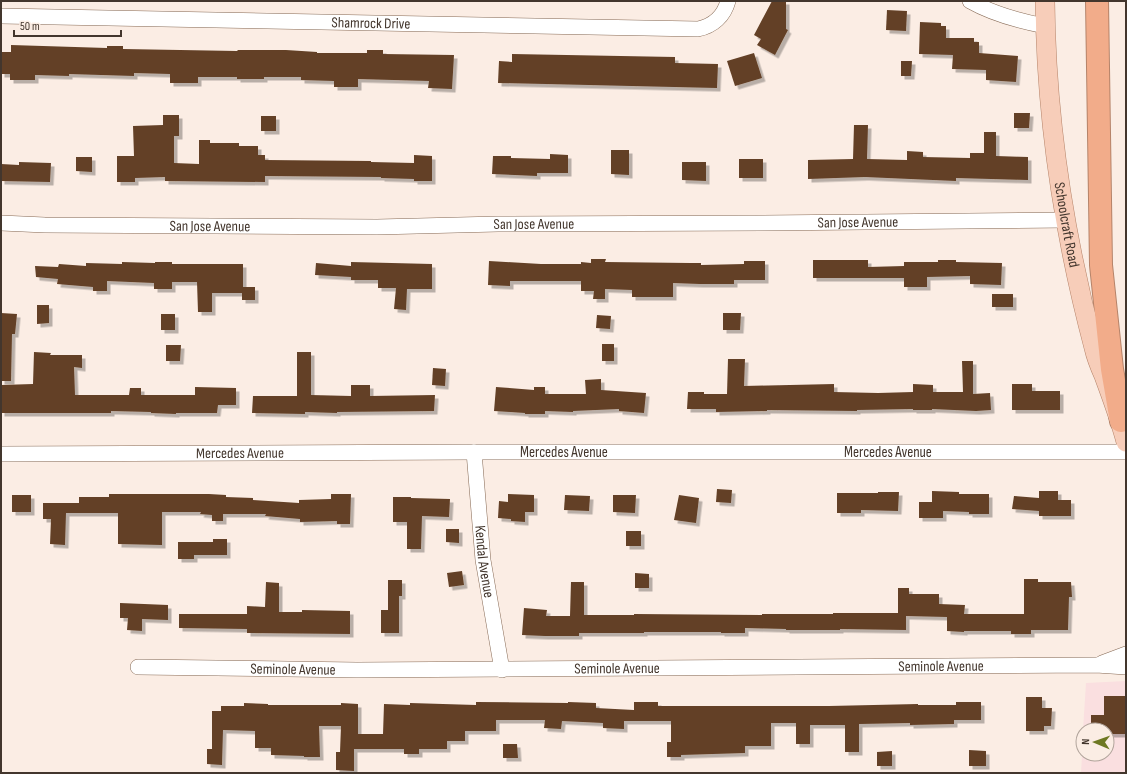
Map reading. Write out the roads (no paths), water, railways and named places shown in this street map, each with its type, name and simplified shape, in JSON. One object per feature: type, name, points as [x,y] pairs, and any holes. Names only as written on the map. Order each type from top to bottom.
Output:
[{"type":"highway","points":[[1097,1],[1101,266],[1112,369],[1121,421]]},
{"type":"main road","name":"Schoolcraft Road","points":[[1045,1],[1047,74],[1051,116],[1066,220],[1075,268],[1094,349],[1121,421],[1126,442]]},
{"type":"street","name":"Shamrock Drive","points":[[1,16],[698,29],[706,27],[714,22],[721,15],[727,6],[728,1]]},
{"type":"street","points":[[970,1],[999,14],[1023,22],[1045,26]]},
{"type":"street","name":"San Jose Avenue","points":[[1,223],[45,225],[377,227],[498,224],[1066,220]]},
{"type":"street","name":"Kendal Avenue","points":[[474,452],[483,560],[502,670]]},
{"type":"street","name":"Mercedes Avenue","points":[[1,454],[1126,452]]},
{"type":"street","points":[[1096,665],[1126,654]]},
{"type":"street","name":"Seminole Avenue","points":[[138,667],[357,670],[1096,665],[1126,667]]}]
